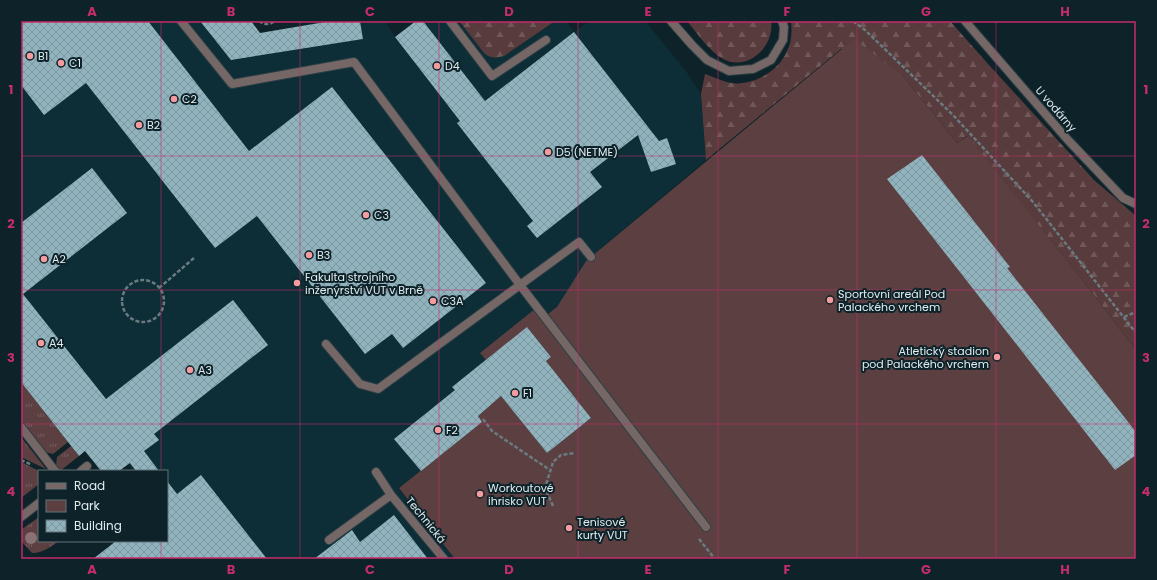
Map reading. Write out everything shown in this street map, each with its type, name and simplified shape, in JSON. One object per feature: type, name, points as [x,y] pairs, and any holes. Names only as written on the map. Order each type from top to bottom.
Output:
[{"type":"street","points":[[181,21],[232,84],[354,62],[520,285],[706,527]]},
{"type":"street","points":[[450,21],[492,76],[546,40]]},
{"type":"street","points":[[671,21],[707,60],[729,71],[753,69],[771,60],[783,40],[784,27],[782,21]]},
{"type":"street","name":"U vodárny","points":[[965,21],[1067,139],[1124,198],[1136,204]]},
{"type":"street","points":[[326,344],[360,384],[378,389],[579,242],[591,257]]},
{"type":"street","points":[[21,428],[54,470]]},
{"type":"street","name":"Technická","points":[[376,472],[391,495],[444,559]]},
{"type":"street","name":"Technická","points":[[329,540],[391,495]]},
{"type":"street","points":[[21,517],[38,504]]},
{"type":"path","points":[[259,21],[265,24],[275,21]]},
{"type":"path","points":[[853,21],[870,35],[953,115],[1033,202],[1136,333]]},
{"type":"path","points":[[159,288],[194,258]]},
{"type":"path","points":[[147,281],[159,288],[164,301],[160,314],[155,318],[142,322],[135,320],[125,312],[122,305],[122,298],[128,287],[134,283],[147,281]]},
{"type":"path","points":[[1124,317],[1136,312]]},
{"type":"path","points":[[483,419],[492,430],[550,470]]},
{"type":"path","points":[[553,506],[545,488],[553,462],[561,456],[575,453]]},
{"type":"path","points":[[695,535],[714,559]]},
{"type":"shaded area","name":"Fakulta strojního inženýrství VUT v Brně","points":[[21,21],[200,21],[232,60],[363,39],[360,21],[385,21],[395,37],[416,21],[459,21],[484,53],[504,56],[555,21],[566,21],[574,32],[589,21],[645,21],[685,70],[701,94],[706,160],[586,261],[558,307],[548,314],[540,305],[527,327],[551,357],[546,361],[591,418],[547,453],[502,396],[478,416],[482,422],[399,488],[455,559],[93,559],[115,542],[168,542],[168,470],[133,470],[128,464],[85,451],[79,456],[21,382]]},
{"type":"green space","points":[[459,21],[555,21],[504,56],[496,58],[484,53]]},
{"type":"green space","points":[[687,21],[771,21],[771,30],[769,39],[758,54],[742,62],[732,62],[723,59],[713,52]]},
{"type":"green space","points":[[791,21],[950,21],[1094,180],[1136,216],[1136,350],[967,136],[957,143],[903,76],[841,49],[706,160],[701,94],[705,74],[725,82],[732,83],[748,82],[764,76],[778,65],[787,51],[790,44],[792,29]]},
{"type":"green space","name":"Sportovní areál Pod Palackého vrchem","points":[[854,39],[903,76],[957,143],[968,136],[1136,350],[1136,559],[455,559],[399,488],[482,422],[478,416],[501,396],[547,453],[591,418],[546,361],[551,357],[528,328],[486,360],[480,353],[540,305],[548,314],[557,307],[586,261]]},
{"type":"green space","points":[[21,382],[68,442],[53,454],[45,452],[21,422]]},
{"type":"green space","points":[[21,437],[46,469],[21,457]]},
{"type":"green space","points":[[71,446],[79,456],[61,470],[59,470],[56,466],[57,457]]},
{"type":"green space","points":[[21,462],[38,470],[38,485],[21,498]]},
{"type":"green space","points":[[38,518],[38,542],[57,542],[43,551],[32,553],[21,541],[21,530]]},
{"type":"building","points":[[21,21],[148,21],[249,151],[332,87],[486,283],[403,348],[392,334],[365,354],[257,216],[215,248],[86,83],[44,115],[21,85]]},
{"type":"building","points":[[200,21],[251,21],[260,33],[331,21],[360,21],[363,39],[231,60]]},
{"type":"building","name":"D5 (NETME)","points":[[416,21],[423,21],[485,101],[574,32],[659,141],[667,138],[676,164],[651,172],[638,135],[590,172],[602,187],[537,238],[527,226],[533,221],[457,123],[460,121],[395,37]]},
{"type":"building","points":[[922,155],[1010,267],[1007,268],[1136,432],[1136,455],[1115,470],[887,179]]},
{"type":"building","points":[[92,168],[127,213],[23,294],[106,399],[233,300],[268,345],[154,434],[159,440],[144,451],[158,470],[135,470],[130,463],[120,470],[100,470],[85,451],[79,456],[21,382],[21,223]]},
{"type":"building","name":"F1","points":[[527,327],[551,357],[546,361],[591,418],[547,453],[501,396],[478,416],[482,422],[421,471],[394,439],[455,390],[452,387]]},
{"type":"building","points":[[201,475],[267,559],[93,559],[115,542],[168,542],[168,482],[177,494]]},
{"type":"building","points":[[394,515],[428,559],[314,559],[352,530],[360,542]]},
{"type":"place","name":"B1","points":[[30,56]]},
{"type":"place","name":"C1","points":[[61,63]]},
{"type":"place","name":"D4","points":[[437,66]]},
{"type":"place","name":"C2","points":[[174,99]]},
{"type":"place","name":"B2","points":[[139,125]]},
{"type":"place","name":"D5 (NETME)","points":[[548,152]]},
{"type":"place","name":"C3","points":[[366,215]]},
{"type":"place","name":"B3","points":[[309,255]]},
{"type":"place","name":"A2","points":[[44,259]]},
{"type":"place","name":"Fakulta strojního inženýrství VUT v Brně","points":[[297,283]]},
{"type":"place","name":"Sportovní areál Pod Palackého vrchem","points":[[830,300]]},
{"type":"place","name":"C3A","points":[[433,301]]},
{"type":"place","name":"A4","points":[[41,343]]},
{"type":"place","name":"Atletický stadion pod Palackého vrchem","points":[[997,357]]},
{"type":"place","name":"A3","points":[[190,370]]},
{"type":"place","name":"F1","points":[[515,393]]},
{"type":"place","name":"F2","points":[[438,430]]},
{"type":"place","name":"Workoutové ihrisko VUT","points":[[480,494]]},
{"type":"place","name":"Tenisové kurty VUT","points":[[569,528]]}]
